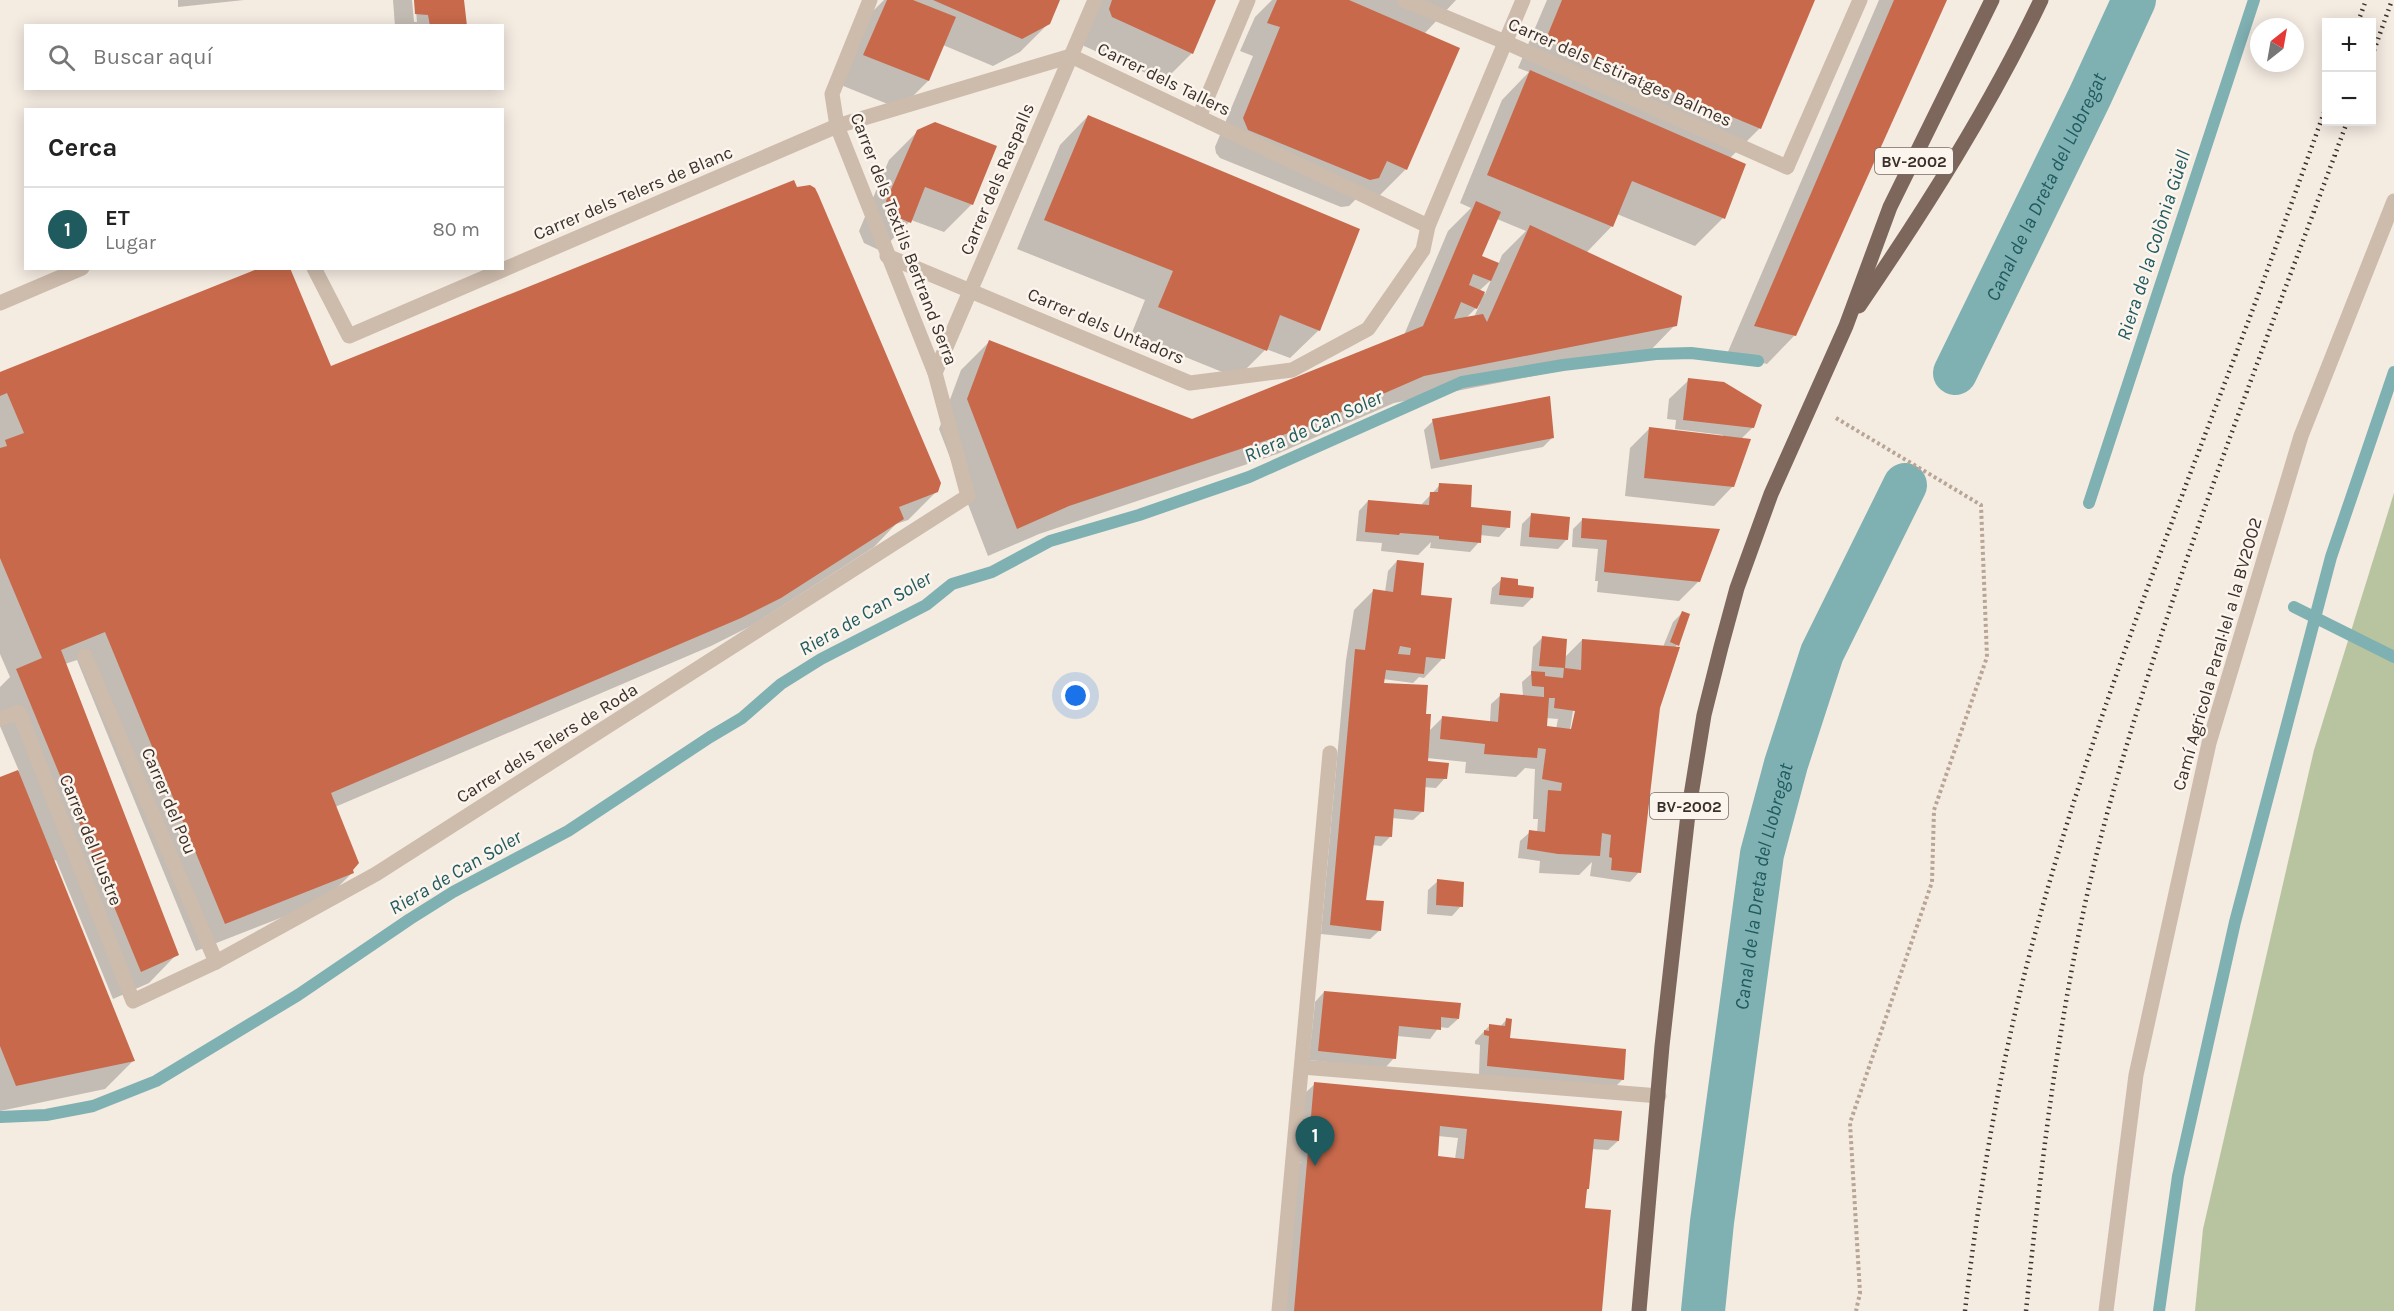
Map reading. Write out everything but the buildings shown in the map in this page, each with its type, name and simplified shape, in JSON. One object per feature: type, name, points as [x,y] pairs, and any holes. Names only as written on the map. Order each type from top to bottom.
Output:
[{"type":"main road","name":"BV-2002","points":[[1639,1311],[1668,981],[1688,814],[1704,716],[1737,588],[1771,494],[1846,326],[1890,207],[1992,0]]},
{"type":"main road","name":"BV-2002","points":[[1846,326],[1922,215],[2011,63],[2041,0]]},
{"type":"street","name":"Carrer dels Textils Bertrand Serra","points":[[870,0],[832,94],[837,126],[935,373],[968,496]]},
{"type":"street","name":"Carrer dels Raspalls","points":[[935,373],[1095,0]]},
{"type":"street","points":[[1199,117],[1248,0]]},
{"type":"street","name":"Carrer dels Estiratges Balmes","points":[[1404,0],[1505,42],[1787,167],[1860,0]]},
{"type":"street","name":"Carrer dels Untadors","points":[[887,256],[1190,383],[1292,370],[1368,329],[1423,250],[1428,226],[1523,0]]},
{"type":"street","name":"Carrer dels Tallers","points":[[837,126],[1071,56],[1428,226]]},
{"type":"street","name":"Carrer dels Telers de Blanc","points":[[504,269],[837,126]]},
{"type":"street","name":"Camí Agricola Paral·lel a la BV2002","points":[[2106,1311],[2136,1075],[2209,743],[2301,436],[2394,201]]},
{"type":"street","points":[[0,303],[77,270]]},
{"type":"street","name":"Carrer dels Telers de Blanc","points":[[315,270],[349,336],[502,270]]},
{"type":"street","name":"Carrer dels Telers de Roda","points":[[133,1001],[216,962],[376,874],[968,496]]},
{"type":"street","name":"Carrer del Pou","points":[[85,656],[216,962]]},
{"type":"street","name":"Carrer del Llustre","points":[[0,719],[19,712],[133,1001]]},
{"type":"street","points":[[1279,1311],[1330,753]]},
{"type":"street","points":[[1302,1067],[1659,1096]]},
{"type":"path","points":[[1812,403],[1981,505],[1987,657],[1934,810],[1932,882],[1850,1123],[1860,1293],[1856,1311]]},
{"type":"green space","points":[[2394,493],[2394,1311],[2195,1311],[2203,1229],[2314,750]]},
{"type":"waterway","name":"Canal de la Dreta del Llobregat","points":[[1955,373],[2090,96],[2134,0]]},
{"type":"waterway","name":"Riera de la Colònia Güell","points":[[2089,503],[2254,0]]},
{"type":"waterway","name":"Riera de Can Soler","points":[[0,1117],[46,1115],[93,1106],[156,1081],[298,995],[453,892],[568,831],[742,718],[781,684],[821,659],[926,605],[952,584],[992,572],[1050,541],[1139,515],[1249,477],[1462,382],[1563,365],[1656,354],[1691,353],[1758,361]]},
{"type":"waterway","points":[[2159,1311],[2178,1176],[2235,922],[2331,557],[2394,372]]},
{"type":"waterway","name":"Canal de la Dreta del Llobregat","points":[[1703,1311],[1712,1222],[1762,854],[1786,764],[1822,653],[1905,485]]},
{"type":"waterway","name":"Riera de Can Soler","points":[[2294,607],[2394,657]]},
{"type":"railway","points":[[2359,18],[2366,0]]},
{"type":"railway","points":[[2376,45],[2392,0]]},
{"type":"railway","points":[[1965,1311],[1996,1103],[2023,980],[2044,900],[2121,662],[2322,118]]},
{"type":"railway","points":[[2026,1311],[2056,1061],[2078,937],[2107,814],[2189,552],[2346,126]]},
{"type":"place","name":"ET","points":[[1315,1166]]}]
